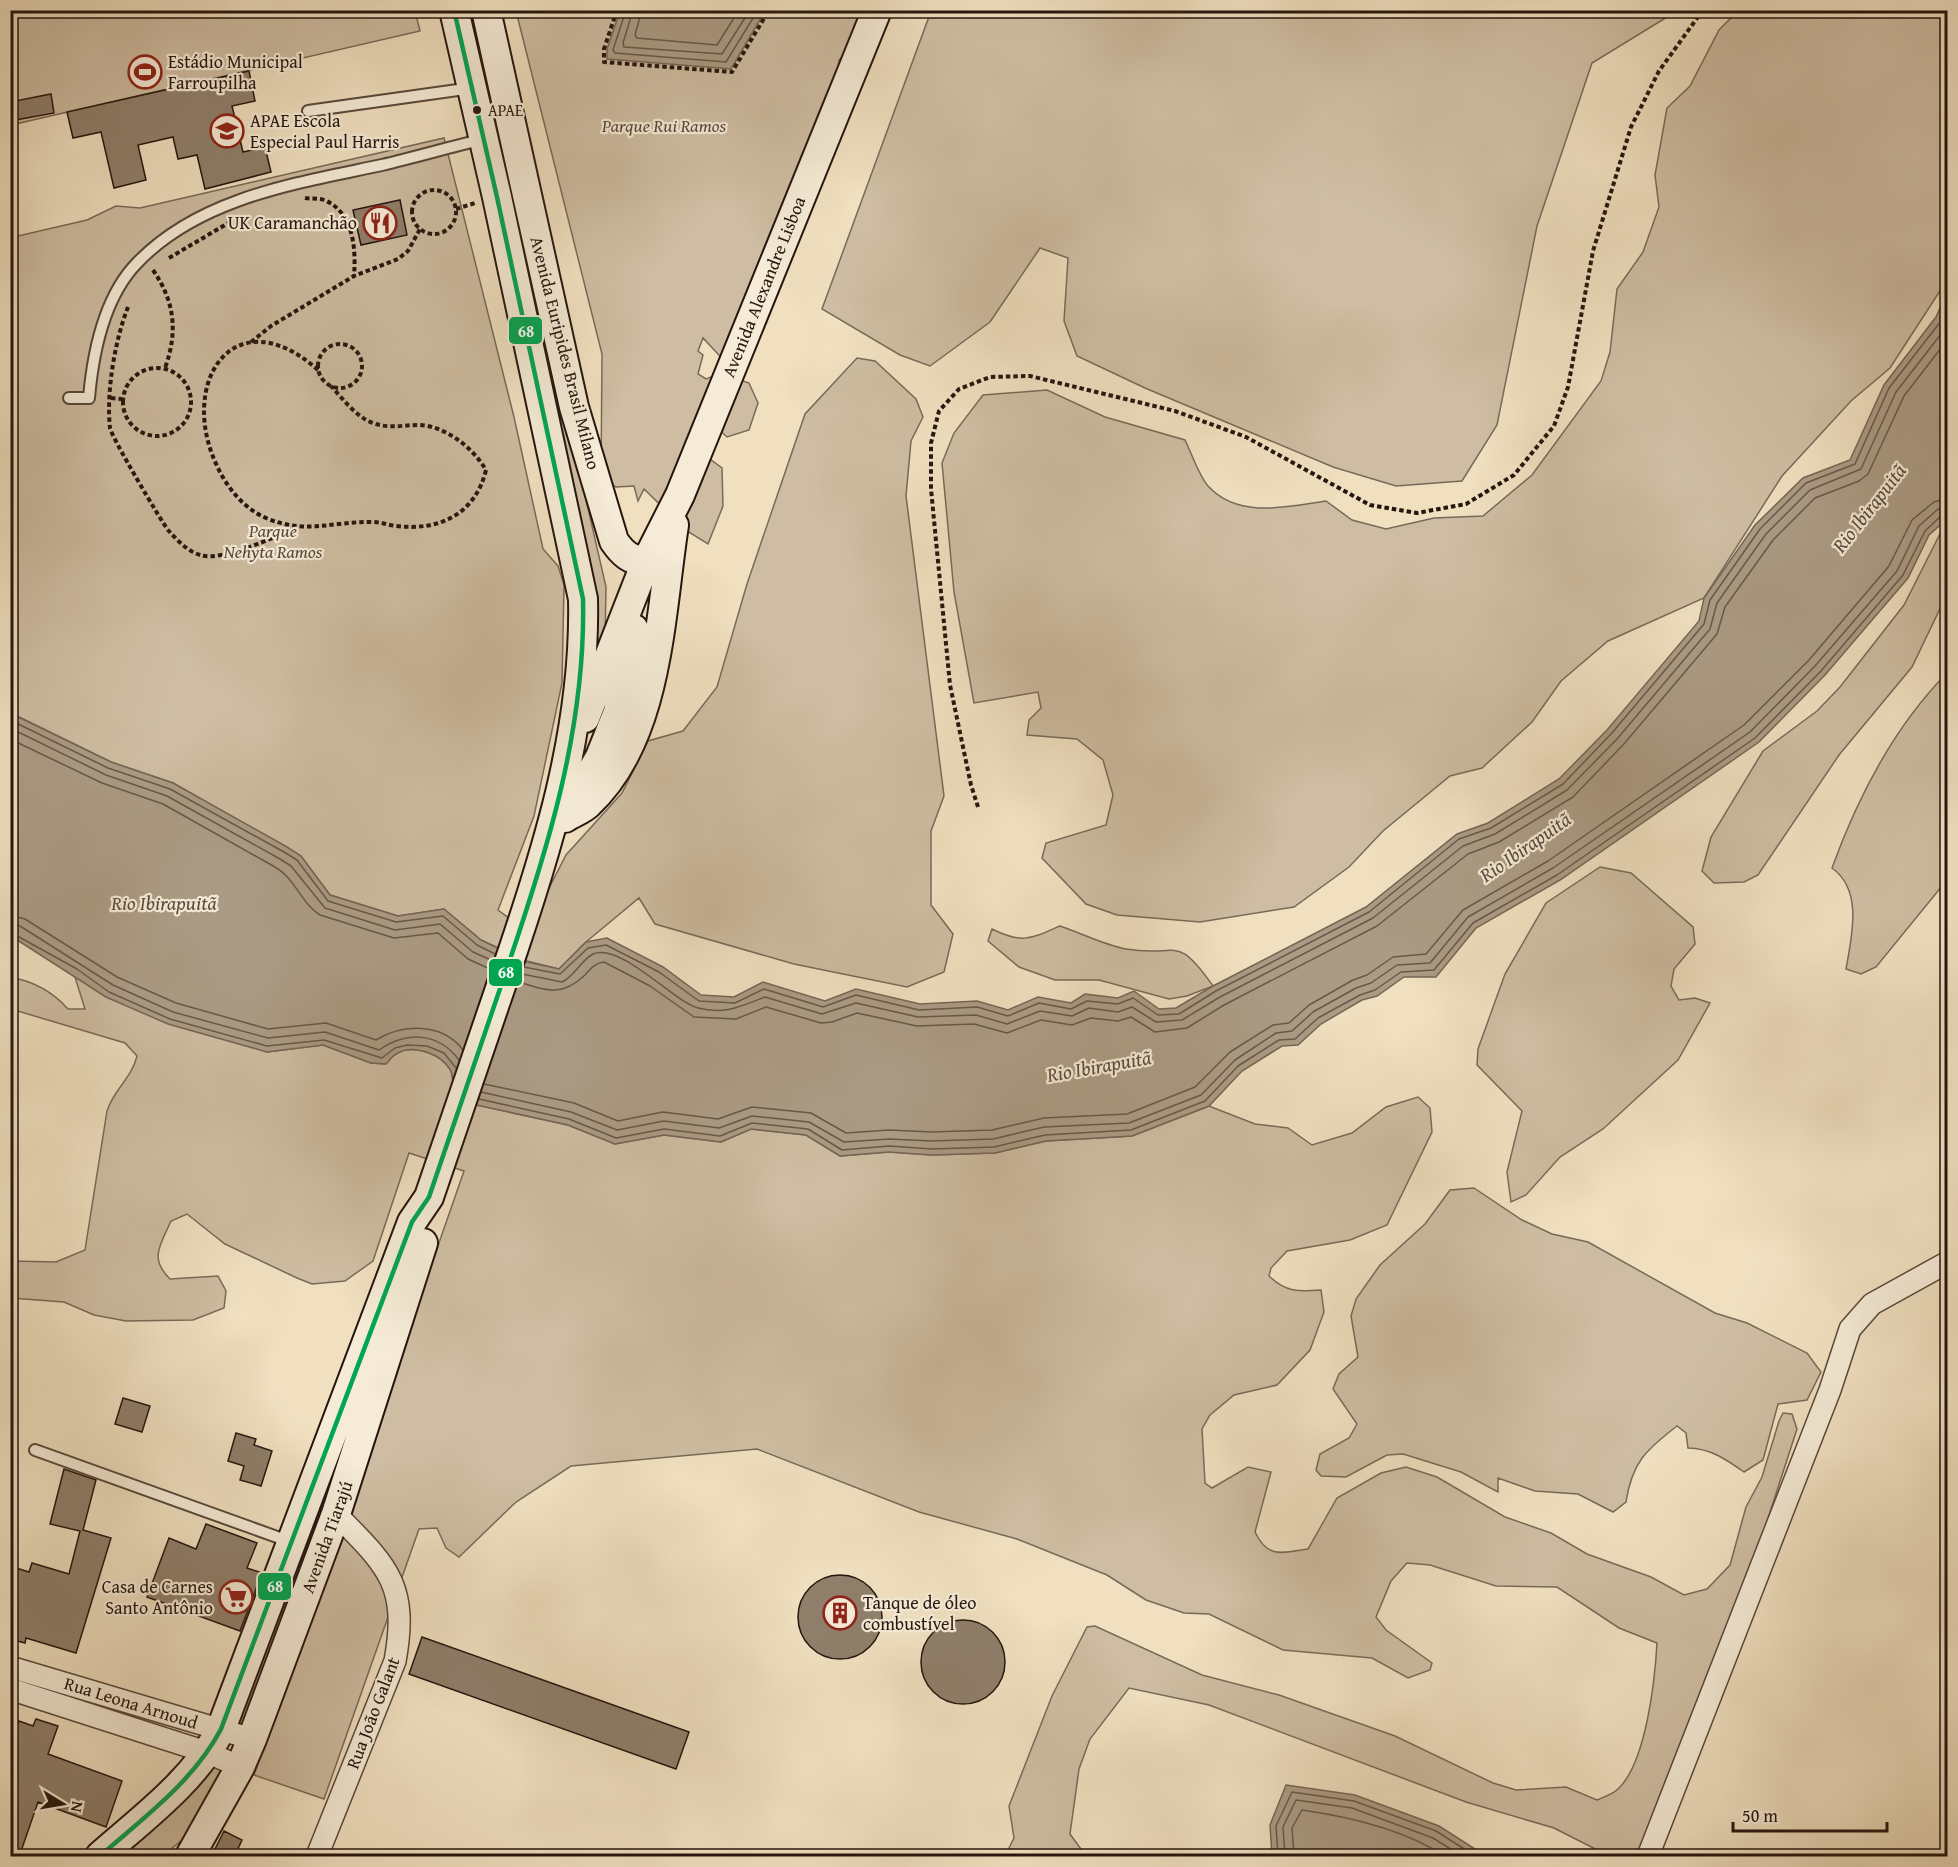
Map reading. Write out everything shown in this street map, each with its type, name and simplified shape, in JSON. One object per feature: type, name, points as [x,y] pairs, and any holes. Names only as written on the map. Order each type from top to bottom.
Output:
[{"type":"main road","name":"Avenida Euripides Brasil Milano","points":[[454,10],[584,599],[583,660],[557,828]]},
{"type":"main road","name":"Avenida Euripides Brasil Milano","points":[[433,1186],[557,828],[600,757],[618,712],[646,562],[634,560],[622,552],[614,541],[574,407],[486,10]]},
{"type":"main road","name":"Avenida Alexandre Lisboa","points":[[646,562],[680,495],[877,10]]},
{"type":"main road","points":[[557,828],[588,804],[623,760],[652,681],[680,495]]},
{"type":"main road","points":[[569,755],[646,562]]},
{"type":"main road","name":"Avenida Tiarajú","points":[[177,1857],[195,1848],[240,1767],[252,1739],[336,1514],[429,1224],[433,1186]]},
{"type":"main road","name":"Avenida Tiarajú","points":[[100,1857],[186,1778],[215,1741],[412,1222],[433,1186]]},
{"type":"street","points":[[1648,1857],[1830,1389],[1850,1329],[1872,1304],[1947,1262]]},
{"type":"street","name":"Rua João Galant","points":[[316,1857],[395,1661],[401,1626],[397,1592],[386,1568],[336,1514]]},
{"type":"street","name":"Rua Leona Arnoud","points":[[10,1667],[215,1741],[240,1767]]},
{"type":"street","name":"Rua Leona Arnoud","points":[[10,1689],[215,1741],[252,1739]]},
{"type":"lane","points":[[308,111],[472,88]]},
{"type":"lane","points":[[69,398],[89,398],[98,339],[115,297],[136,264],[169,236],[219,208],[302,181],[384,164],[484,139]]},
{"type":"lane","points":[[34,1450],[292,1542]]},
{"type":"path","points":[[617,10],[604,49],[604,62],[732,72],[769,10]]},
{"type":"path","points":[[978,807],[971,785],[950,685],[931,489],[931,443],[939,411],[959,389],[990,377],[1030,376],[1175,411],[1236,433],[1312,471],[1370,505],[1417,513],[1466,504],[1514,475],[1554,426],[1568,387],[1593,251],[1631,127],[1659,71],[1703,10]]},
{"type":"path","points":[[429,189],[443,191],[449,195],[456,209],[456,216],[448,229],[434,234],[420,229],[415,224],[411,209],[417,196],[429,189]]},
{"type":"path","points":[[295,200],[324,200],[344,215],[356,248],[354,276]]},
{"type":"path","points":[[456,209],[475,203]]},
{"type":"path","points":[[147,277],[168,258],[234,220]]},
{"type":"path","points":[[297,528],[266,518],[234,494],[211,455],[205,436],[202,405],[209,377],[218,362],[233,350],[250,343],[271,326],[354,276],[398,259],[408,251],[420,229]]},
{"type":"path","points":[[153,270],[168,296],[172,313],[174,330],[171,351],[165,368]]},
{"type":"path","points":[[130,303],[120,327],[111,398],[110,430],[167,529],[182,545],[201,556],[220,556],[297,528],[374,522],[420,528],[441,524],[458,514],[473,499],[483,483],[486,470],[478,456],[445,432],[430,426],[388,427],[371,423],[358,415],[321,377],[318,370],[288,348],[267,342],[250,343]]},
{"type":"path","points":[[318,370],[320,355],[332,345],[347,345],[359,354],[363,362],[357,381],[345,388],[331,386]]},
{"type":"path","points":[[152,367],[165,368],[183,378],[189,388],[191,405],[185,421],[178,429],[157,436],[135,429],[123,410],[122,399],[131,378],[140,371],[152,367]]},
{"type":"path","points":[[111,398],[122,399]]},
{"type":"path","points":[[191,405],[202,405]]},
{"type":"green space","points":[[931,10],[1677,11],[1592,63],[1537,226],[1497,425],[1462,481],[1396,486],[1333,467],[1145,388],[1077,356],[1064,321],[1068,258],[1040,248],[990,322],[930,366],[900,355],[822,309]]},
{"type":"green space","points":[[1739,10],[1947,11],[1947,280],[1890,368],[1851,401],[1782,476],[1704,598],[1608,641],[1561,681],[1532,722],[1482,768],[1450,776],[1383,831],[1349,867],[1294,907],[1200,922],[1117,915],[1086,904],[1042,858],[1046,843],[1106,825],[1113,795],[1103,760],[1077,739],[1027,735],[1029,720],[1041,708],[1038,692],[974,703],[954,592],[942,463],[954,433],[983,395],[1047,390],[1105,417],[1185,440],[1204,481],[1220,496],[1234,503],[1248,507],[1279,508],[1326,501],[1352,520],[1386,529],[1434,518],[1483,516],[1532,475],[1601,381],[1610,352],[1617,289],[1643,252],[1659,207],[1655,175],[1667,108],[1690,86],[1719,30]]},
{"type":"green space","name":"Estádio Municipal Farroupilha","points":[[10,11],[415,11],[420,31],[11,125]]},
{"type":"green space","name":"Parque Rui Ramos","points":[[516,11],[865,11],[859,43],[839,60],[841,96],[730,367],[703,338],[698,351],[703,355],[698,374],[706,379],[721,373],[749,383],[758,403],[749,430],[727,437],[710,421],[703,454],[722,468],[723,506],[708,544],[687,531],[644,489],[638,501],[634,486],[616,487],[601,477],[602,354]]},
{"type":"green space","points":[[488,71],[606,587],[605,639],[594,671],[476,73]]},
{"type":"green space","name":"Parque Nehyta Ramos","points":[[444,138],[514,417],[543,549],[558,566],[564,585],[562,683],[534,816],[498,910],[513,921],[545,896],[566,855],[622,793],[648,741],[683,731],[717,687],[747,584],[805,414],[857,358],[875,361],[916,399],[923,417],[911,441],[906,496],[944,796],[931,831],[931,905],[953,934],[944,972],[907,987],[794,964],[655,924],[639,898],[586,942],[559,969],[527,961],[481,940],[444,909],[398,916],[330,895],[301,856],[173,783],[111,762],[11,713],[10,209],[14,233],[18,236],[87,220],[116,206],[140,208]]},
{"type":"green space","points":[[1947,520],[1947,594],[1912,667],[1839,755],[1758,875],[1744,882],[1714,883],[1702,871],[1711,837],[1763,751],[1817,711],[1840,687],[1904,605]]},
{"type":"green space","points":[[1947,673],[1947,880],[1876,967],[1861,974],[1846,969],[1851,942],[1852,901],[1842,877],[1832,868],[1853,815],[1879,764],[1910,717]]},
{"type":"green space","points":[[1600,867],[1631,873],[1693,927],[1695,944],[1674,969],[1671,986],[1679,1000],[1695,998],[1710,1003],[1678,1060],[1603,1129],[1560,1157],[1526,1195],[1511,1202],[1507,1172],[1522,1111],[1477,1065],[1478,1049],[1505,974],[1546,903]]},
{"type":"green space","points":[[1060,926],[1126,949],[1183,953],[1201,969],[1213,986],[1187,996],[1169,999],[1099,980],[1055,980],[1019,967],[988,941],[992,929],[1011,937],[1026,938]]},
{"type":"green space","points":[[74,974],[106,997],[267,1052],[323,1045],[371,1063],[385,1064],[403,1051],[426,1052],[447,1065],[451,1071],[454,1090],[472,1104],[568,1125],[615,1144],[664,1135],[721,1142],[751,1129],[806,1135],[840,1156],[889,1152],[932,1155],[995,1153],[1046,1141],[1132,1136],[1209,1106],[1255,1124],[1288,1128],[1312,1145],[1352,1133],[1386,1107],[1418,1097],[1430,1108],[1432,1132],[1387,1225],[1350,1240],[1287,1251],[1271,1268],[1269,1276],[1287,1288],[1299,1291],[1321,1290],[1324,1312],[1310,1350],[1277,1385],[1234,1395],[1210,1415],[1202,1429],[1205,1483],[1212,1488],[1248,1467],[1271,1472],[1255,1532],[1265,1547],[1283,1552],[1308,1549],[1337,1498],[1381,1473],[1406,1467],[1437,1477],[1505,1517],[1551,1533],[1587,1554],[1651,1577],[1684,1595],[1707,1589],[1730,1565],[1746,1507],[1762,1477],[1779,1421],[1783,1413],[1792,1414],[1797,1429],[1747,1583],[1637,1856],[1609,1856],[1554,1828],[1466,1802],[1209,1705],[1129,1688],[1090,1739],[1079,1769],[1070,1834],[1086,1856],[1005,1856],[1014,1838],[1009,1806],[1052,1696],[1087,1627],[1095,1626],[1202,1675],[1279,1695],[1395,1736],[1493,1783],[1516,1790],[1566,1787],[1597,1800],[1618,1789],[1628,1777],[1636,1760],[1651,1699],[1657,1643],[1619,1628],[1557,1587],[1496,1586],[1430,1565],[1407,1563],[1391,1581],[1376,1617],[1386,1630],[1432,1663],[1430,1670],[1408,1678],[1372,1658],[1283,1650],[1209,1614],[1184,1613],[1146,1600],[1107,1575],[1017,1539],[919,1512],[757,1449],[571,1466],[516,1502],[459,1557],[446,1548],[437,1528],[419,1529],[324,1799],[254,1775],[464,1171],[409,1153],[373,1261],[345,1281],[312,1284],[297,1278],[225,1244],[187,1214],[171,1221],[158,1252],[160,1265],[170,1279],[218,1276],[226,1291],[224,1308],[193,1320],[126,1321],[94,1315],[64,1302],[11,1298],[11,1261],[56,1262],[85,1250],[107,1111],[135,1064],[137,1056],[125,1043],[11,1009],[10,977],[42,988],[68,1009],[85,1009]]},
{"type":"green space","points":[[1474,1188],[1522,1220],[1552,1234],[1588,1242],[1715,1313],[1747,1323],[1807,1353],[1821,1372],[1807,1400],[1778,1404],[1763,1460],[1744,1472],[1711,1452],[1688,1448],[1686,1433],[1677,1426],[1642,1458],[1632,1477],[1626,1502],[1613,1512],[1578,1494],[1535,1491],[1498,1478],[1498,1492],[1461,1472],[1403,1454],[1387,1455],[1346,1477],[1321,1476],[1316,1470],[1320,1454],[1349,1438],[1357,1424],[1333,1389],[1339,1374],[1358,1357],[1351,1316],[1356,1299],[1380,1265],[1425,1224],[1450,1190]]},
{"type":"green space","points":[[215,1765],[223,1771],[186,1837],[162,1856],[119,1856]]},
{"type":"water","points":[[620,10],[765,11],[731,69],[607,59],[607,49]]},
{"type":"water","name":"Rio Ibirapuitã","points":[[1947,292],[1947,519],[1929,535],[1908,578],[1825,675],[1759,742],[1560,880],[1476,928],[1436,977],[1404,977],[1377,996],[1362,1000],[1321,1024],[1298,1045],[1282,1046],[1242,1071],[1209,1106],[1132,1136],[1046,1141],[995,1153],[932,1155],[889,1152],[840,1156],[806,1135],[751,1129],[721,1142],[664,1135],[615,1144],[568,1125],[472,1104],[454,1090],[451,1071],[447,1065],[427,1052],[403,1051],[386,1064],[371,1063],[323,1045],[267,1052],[168,1024],[106,997],[11,936],[10,713],[111,762],[173,783],[287,847],[301,856],[330,895],[398,916],[444,909],[481,940],[527,962],[559,969],[586,942],[607,938],[663,967],[701,995],[734,997],[763,982],[825,1001],[856,989],[920,1004],[977,1001],[1008,1010],[1038,997],[1071,1003],[1085,994],[1118,998],[1134,991],[1159,1009],[1176,1008],[1213,986],[1366,907],[1457,834],[1488,823],[1559,779],[1607,730],[1699,621],[1704,598],[1755,525],[1803,478],[1850,460],[1884,385],[1936,317]]},
{"type":"water","points":[[1286,1785],[1355,1795],[1439,1826],[1475,1849],[1477,1856],[1272,1856],[1270,1825]]},
{"type":"building","points":[[249,71],[255,101],[232,106],[243,152],[265,147],[271,172],[205,189],[197,155],[178,159],[173,137],[138,145],[146,180],[114,188],[101,132],[73,138],[67,112]]},
{"type":"building","points":[[51,94],[54,113],[10,121],[10,102]]},
{"type":"building","name":"UK Caramanchão","points":[[400,200],[407,235],[361,245],[353,210]]},
{"type":"building","points":[[123,1398],[150,1406],[142,1432],[115,1424]]},
{"type":"building","points":[[236,1433],[256,1439],[254,1445],[272,1451],[261,1486],[240,1480],[244,1466],[228,1461]]},
{"type":"building","points":[[64,1469],[96,1480],[83,1530],[111,1538],[76,1653],[26,1638],[25,1643],[10,1639],[10,1566],[29,1572],[32,1563],[69,1574],[80,1531],[50,1524]]},
{"type":"building","points":[[206,1524],[257,1543],[247,1568],[262,1573],[240,1631],[147,1597],[169,1538],[196,1549]]},
{"type":"building","name":"Tanque de óleo combustível","points":[[840,1575],[856,1578],[870,1587],[879,1601],[882,1617],[879,1633],[870,1647],[856,1656],[840,1659],[824,1656],[810,1647],[801,1633],[798,1617],[801,1601],[810,1587],[824,1578]]},
{"type":"building","name":"Tanque de óleo combustível","points":[[963,1620],[979,1623],[993,1632],[1002,1646],[1005,1662],[1002,1678],[993,1692],[979,1701],[963,1704],[947,1701],[933,1692],[924,1678],[921,1662],[924,1646],[933,1632],[947,1623]]},
{"type":"building","points":[[422,1637],[689,1732],[676,1769],[409,1674]]},
{"type":"building","points":[[36,1719],[58,1726],[48,1754],[122,1781],[106,1827],[38,1802],[19,1857],[10,1857],[10,1744],[19,1721],[33,1726]]},
{"type":"building","points":[[224,1831],[242,1840],[234,1857],[211,1857]]},
{"type":"transit line","name":"68","points":[[100,1856],[167,1798],[197,1765],[221,1729],[412,1222],[429,1197],[520,931],[548,838],[570,744],[578,696],[583,599],[497,197],[454,10]]},
{"type":"place","name":"Estádio Municipal Farroupilha","points":[[145,72]]},
{"type":"place","name":"APAE","points":[[477,110]]},
{"type":"place","name":"APAE Escola Especial Paul Harris","points":[[227,131]]},
{"type":"place","name":"UK Caramanchão","points":[[380,223]]},
{"type":"place","name":"Casa de Carnes Santo Antônio","points":[[236,1597]]},
{"type":"place","name":"Tanque de óleo combustível","points":[[840,1613]]}]
